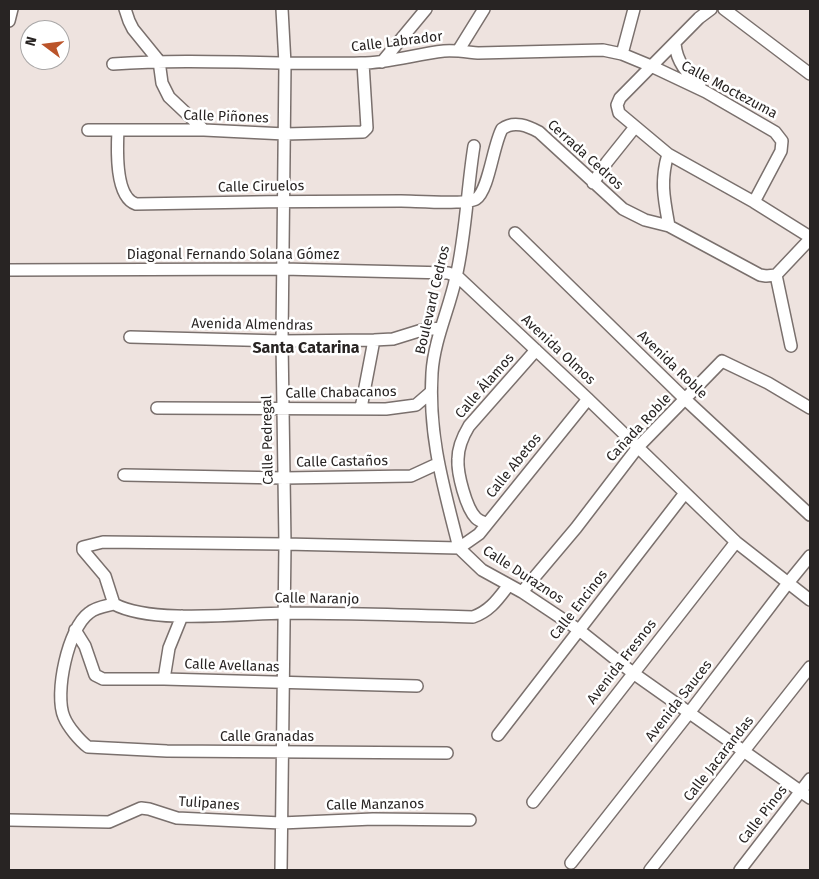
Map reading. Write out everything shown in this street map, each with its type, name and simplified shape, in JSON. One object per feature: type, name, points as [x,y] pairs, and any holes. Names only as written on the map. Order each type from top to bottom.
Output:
[{"type":"street","points":[[9,21],[12,9]]},
{"type":"street","points":[[125,9],[133,29],[159,60],[162,83],[169,97],[204,130]]},
{"type":"street","name":"Calle Pedregal","points":[[281,870],[285,613],[282,201],[285,134],[285,64],[282,9]]},
{"type":"street","points":[[382,62],[426,9]]},
{"type":"street","points":[[458,51],[484,9]]},
{"type":"street","points":[[622,54],[634,9]]},
{"type":"street","points":[[711,9],[699,18],[651,66],[620,98],[617,105],[620,113],[668,154],[754,202],[810,238],[776,275],[792,346]]},
{"type":"street","points":[[724,9],[810,74]]},
{"type":"street","points":[[675,44],[680,64],[706,92]]},
{"type":"street","name":"Calle Labrador","points":[[113,64],[159,60],[285,64],[363,63],[382,62],[444,51],[478,53],[603,50],[622,54],[651,66]]},
{"type":"street","name":"Calle Piñones","points":[[88,130],[204,130],[285,134],[363,132],[366,128],[363,63]]},
{"type":"street","name":"Calle Moctezuma","points":[[651,66],[706,92],[776,132],[782,141],[781,151],[754,202]]},
{"type":"street","name":"Cerrada Cedros","points":[[467,203],[477,199],[484,186],[502,129],[515,124],[527,126],[539,132],[593,183],[634,216],[669,226],[760,275],[776,275]]},
{"type":"street","points":[[593,183],[635,127]]},
{"type":"street","name":"Calle Ciruelos","points":[[118,130],[117,155],[124,193],[130,202],[136,204],[426,200],[467,203]]},
{"type":"street","name":"Boulevard Cedros","points":[[459,548],[434,441],[432,392],[434,356],[457,276],[467,203],[469,172],[474,146]]},
{"type":"street","points":[[668,154],[663,169],[663,180],[669,226]]},
{"type":"street","name":"Avenida Roble","points":[[515,233],[686,400],[810,515]]},
{"type":"street","name":"Diagonal Fernando Solana Gómez","points":[[9,270],[283,269],[448,273],[457,276]]},
{"type":"street","name":"Avenida Olmos","points":[[457,276],[638,447]]},
{"type":"street","name":"Avenida Almendras","points":[[130,337],[282,341],[374,340],[406,336],[422,330],[441,328]]},
{"type":"street","points":[[361,408],[374,340]]},
{"type":"street","name":"Calle Álamos","points":[[486,524],[475,517],[470,508],[458,469],[460,445],[469,426],[536,350]]},
{"type":"street","name":"Cañada Roble","points":[[522,592],[576,528],[638,447],[722,361],[768,383],[810,408]]},
{"type":"street","name":"Calle Chabacanos","points":[[157,408],[405,408],[416,405],[432,392]]},
{"type":"street","name":"Calle Abetos","points":[[459,548],[479,534],[588,399]]},
{"type":"street","points":[[638,447],[736,542],[810,600]]},
{"type":"street","name":"Calle Castaños","points":[[124,475],[284,478],[411,476],[438,464]]},
{"type":"street","name":"Calle Encinos","points":[[498,735],[685,493]]},
{"type":"street","points":[[75,630],[88,613],[114,604],[105,576],[86,554],[84,547],[102,542],[459,548]]},
{"type":"street","name":"Avenida Fresnos","points":[[533,802],[736,542]]},
{"type":"street","name":"Calle Duraznos","points":[[459,548],[482,570],[522,592],[579,630],[689,713],[806,794]]},
{"type":"street","name":"Avenida Sauces","points":[[571,863],[810,556]]},
{"type":"street","name":"Calle Naranjo","points":[[114,604],[126,610],[143,613],[182,616],[285,613],[473,616],[483,613],[492,606],[508,586]]},
{"type":"street","points":[[164,679],[169,648],[182,616]]},
{"type":"street","name":"Calle Avellanas","points":[[75,630],[85,646],[95,675],[103,679],[417,686]]},
{"type":"street","name":"Calle Granadas","points":[[75,630],[62,669],[62,703],[64,717],[81,742],[88,747],[167,751],[447,753]]},
{"type":"street","name":"Calle Jacarandas","points":[[650,870],[810,667]]},
{"type":"street","name":"Calle Pinos","points":[[740,870],[806,794],[810,779]]},
{"type":"street","name":"Tulipanes","points":[[9,820],[109,822],[140,808],[177,818],[281,823]]},
{"type":"street","name":"Calle Manzanos","points":[[281,823],[373,819],[470,820]]},
{"type":"district","name":"Santa Catarina","points":[[306,349]]}]
